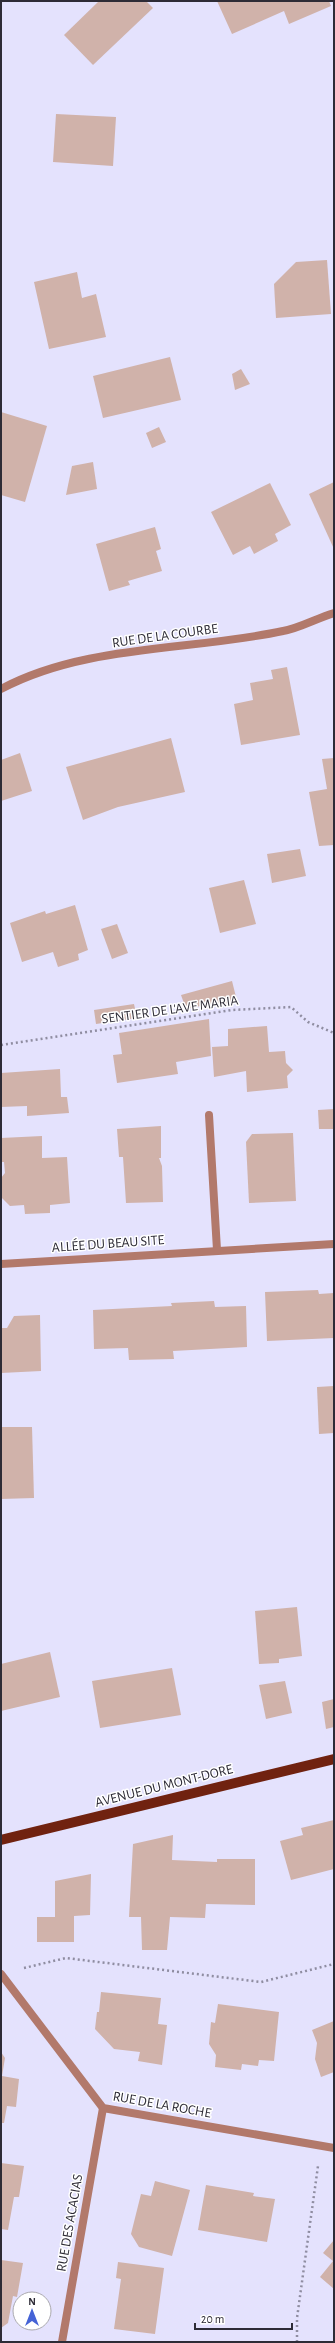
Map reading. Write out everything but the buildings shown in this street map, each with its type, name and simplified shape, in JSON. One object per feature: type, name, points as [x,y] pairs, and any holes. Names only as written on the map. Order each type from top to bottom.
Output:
[{"type":"main road","name":"AVENUE DU MONT-DORE","points":[[1,1840],[334,1759]]},
{"type":"street","name":"RUE DE LA COURBE","points":[[1,689],[54,666],[89,659],[285,631],[334,613]]},
{"type":"street","points":[[210,1115],[217,1250]]},
{"type":"street","name":"ALLÉE DU BEAU SITE","points":[[1,1264],[334,1244]]},
{"type":"street","name":"RUE DE LA ROCHE","points":[[2,1974],[104,2108],[334,2148]]},
{"type":"street","name":"RUE DES ACACIAS","points":[[62,2342],[104,2108]]},
{"type":"path","name":"SENTIER DE L'AVE MARIA","points":[[1,1045],[232,1010],[291,1007],[308,1022],[334,1033]]},
{"type":"path","points":[[2,1974],[66,1958],[261,1982],[334,1964]]},
{"type":"path","points":[[297,2342],[297,2318],[321,2146]]}]
